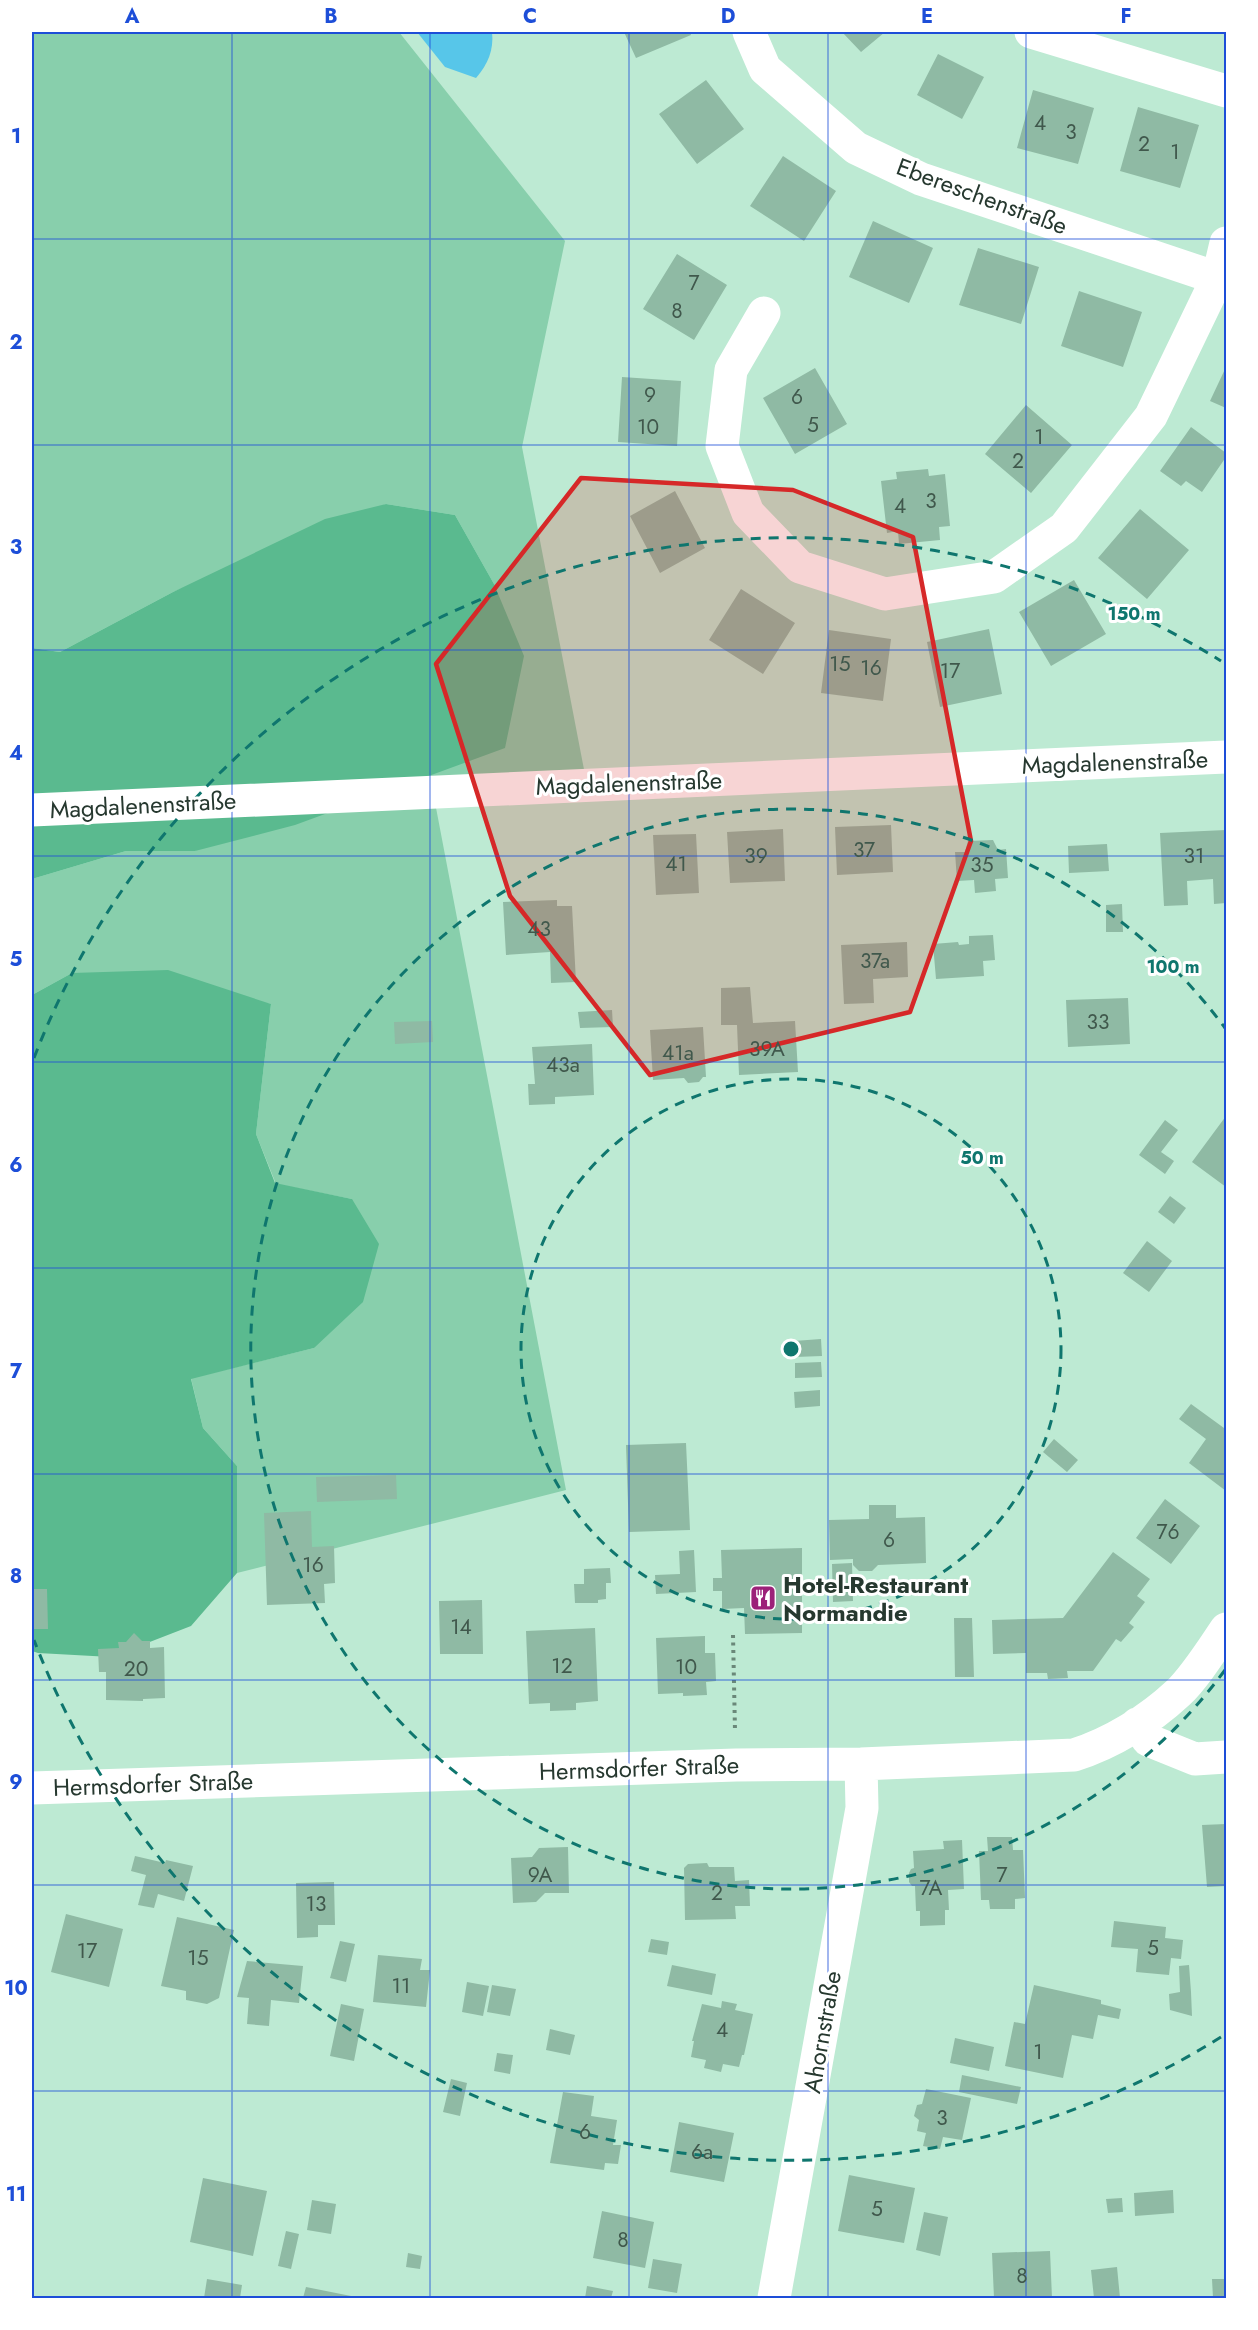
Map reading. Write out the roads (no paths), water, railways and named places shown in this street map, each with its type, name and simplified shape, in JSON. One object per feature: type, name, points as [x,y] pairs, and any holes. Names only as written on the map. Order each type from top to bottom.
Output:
[{"type":"street","name":"Ebereschenstraße","points":[[749,32],[765,69],[856,147],[921,179],[1222,279]]},
{"type":"street","points":[[1031,32],[1227,91]]},
{"type":"street","points":[[764,314],[731,370],[722,446],[748,513],[800,567],[885,594],[994,577],[1064,528],[1151,416],[1222,279],[1227,243]]},
{"type":"street","name":"Magdalenenstraße","points":[[32,810],[1227,758]]},
{"type":"street","name":"Hermsdorfer Straße","points":[[32,1788],[736,1765],[861,1764],[1074,1755],[1097,1748],[1137,1724],[1180,1692],[1227,1629]]},
{"type":"street","points":[[1137,1724],[1148,1740],[1195,1758],[1227,1757]]},
{"type":"street","name":"Ahornstraße","points":[[774,2298],[862,1808],[861,1764]]},
{"type":"water","points":[[417,32],[492,32],[491,51],[487,62],[476,78],[445,67]]},
{"type":"place","name":"Hotel-Restaurant Normandie","points":[[763,1598]]}]
